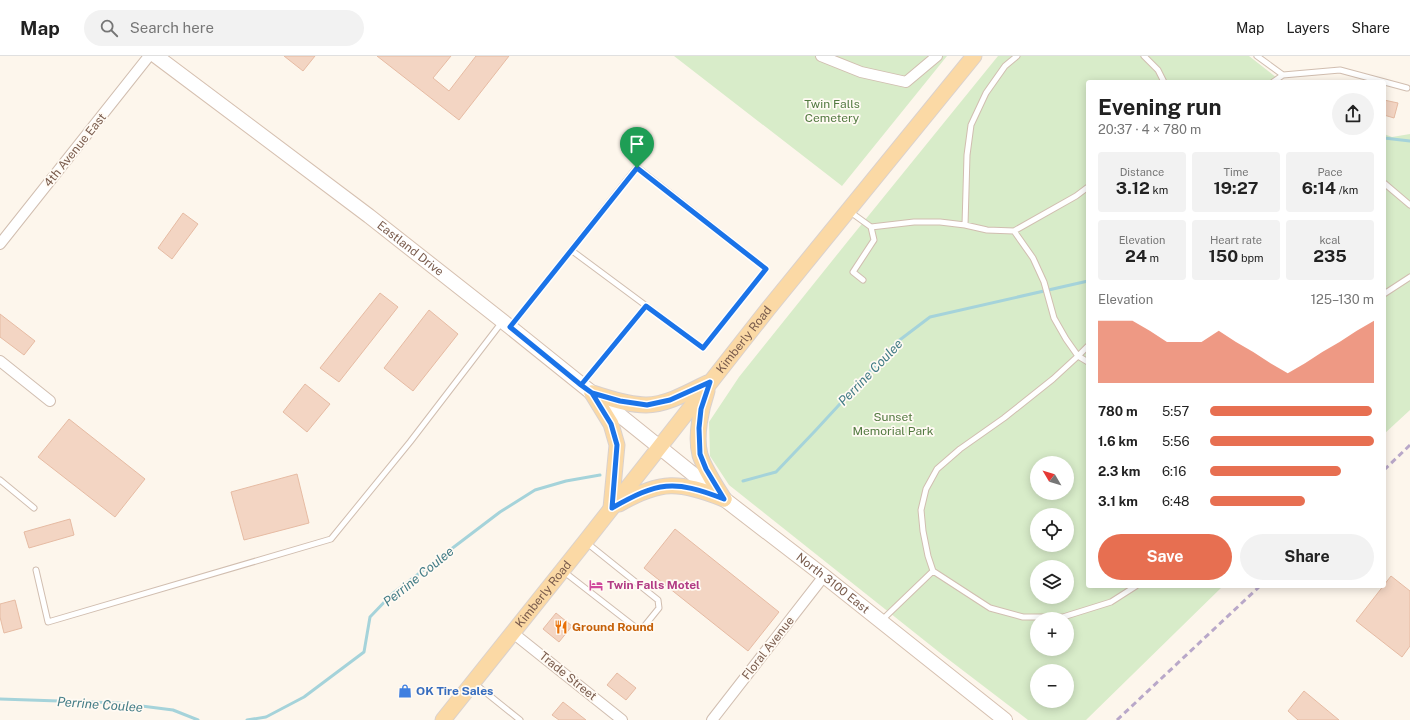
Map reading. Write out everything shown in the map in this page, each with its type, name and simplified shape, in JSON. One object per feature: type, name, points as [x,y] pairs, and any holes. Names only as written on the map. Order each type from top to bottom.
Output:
[{"type":"main road","name":"Eastland Drive","points":[[156,56],[369,216],[660,447]]},
{"type":"main road","name":"Kimberly Road","points":[[447,719],[473,682],[612,508],[710,382],[974,56]]},
{"type":"main road","points":[[587,389],[620,401],[647,405],[670,400],[710,382]]},
{"type":"main road","points":[[710,382],[701,409],[699,428],[700,454],[706,469],[724,499]]},
{"type":"main road","points":[[587,389],[611,424],[617,445],[612,508]]},
{"type":"main road","name":"North 3100 East","points":[[660,447],[1005,720]]},
{"type":"main road","points":[[612,508],[636,494],[651,488],[667,486],[683,486],[724,499]]},
{"type":"street","name":"4th Avenue East","points":[[0,244],[149,56]]},
{"type":"street","points":[[821,56],[861,72],[906,82],[937,56]]},
{"type":"street","points":[[0,361],[50,401]]},
{"type":"street","name":"Floral Avenue","points":[[712,720],[824,576]]},
{"type":"street","name":"Trade Street","points":[[513,633],[622,720]]},
{"type":"lane","points":[[965,225],[967,155],[971,125],[986,93],[1005,66],[1018,56]]},
{"type":"lane","points":[[1144,56],[1158,70],[1163,80]]},
{"type":"lane","points":[[1257,56],[1283,76]]},
{"type":"lane","points":[[1276,80],[1283,76],[1340,70],[1377,80]]},
{"type":"lane","points":[[1386,82],[1407,88]]},
{"type":"lane","points":[[36,570],[48,622],[330,539],[506,324],[571,250],[637,168],[766,269],[703,348],[571,250]]},
{"type":"lane","points":[[1386,185],[1410,205]]},
{"type":"lane","points":[[871,227],[914,222],[940,222],[965,225],[987,230],[1014,231],[1076,196],[1086,188]]},
{"type":"lane","points":[[848,210],[871,227],[874,240],[853,272],[863,280]]},
{"type":"lane","points":[[1014,231],[1033,258],[1044,282],[1054,318],[1066,340],[1078,356],[1086,361]]},
{"type":"lane","points":[[1386,293],[1410,277]]},
{"type":"lane","points":[[587,389],[646,306]]},
{"type":"lane","points":[[1086,348],[1053,379],[1016,409],[960,449],[937,469],[926,489],[921,510],[923,531],[928,556],[933,571],[990,608],[1023,617],[1063,617],[1111,602],[1133,588]]},
{"type":"lane","points":[[0,480],[34,508]]},
{"type":"lane","points":[[562,570],[635,627],[642,628],[659,608],[658,600],[585,542]]},
{"type":"lane","points":[[881,622],[933,571]]},
{"type":"lane","points":[[473,682],[520,720]]},
{"type":"green space","name":"Twin Falls Cemetery","points":[[674,56],[947,56],[842,186]]},
{"type":"green space","name":"Sunset Memorial Park","points":[[998,56],[1249,56],[1279,80],[1086,80],[1086,588],[1221,588],[1086,720],[1028,720],[944,656],[729,485],[710,456],[709,422],[739,377]]},
{"type":"green space","points":[[1410,134],[1410,410],[1386,432],[1386,135],[1392,137]]},
{"type":"building","points":[[284,56],[315,56],[303,71]]},
{"type":"building","points":[[377,56],[451,56],[433,78],[449,91],[476,56],[509,56],[459,120]]},
{"type":"building","points":[[1386,100],[1398,103],[1394,118],[1386,116]]},
{"type":"building","points":[[183,213],[198,224],[172,259],[158,248]]},
{"type":"building","points":[[380,293],[398,307],[339,382],[320,368]]},
{"type":"building","points":[[429,310],[458,334],[413,391],[384,368]]},
{"type":"building","points":[[0,314],[35,341],[24,355],[0,337]]},
{"type":"building","points":[[305,384],[330,404],[307,432],[283,412]]},
{"type":"building","points":[[69,419],[145,479],[115,517],[38,457]]},
{"type":"building","points":[[297,474],[309,523],[244,540],[231,492]]},
{"type":"building","points":[[70,519],[74,535],[29,548],[24,532]]},
{"type":"building","points":[[675,529],[779,612],[748,651],[644,568]]},
{"type":"building","points":[[1391,576],[1410,591],[1410,646],[1402,657],[1356,621],[1382,588],[1386,588],[1386,582]]},
{"type":"building","points":[[15,600],[22,628],[4,633],[0,617],[0,604]]},
{"type":"building","points":[[556,613],[572,626],[559,642],[543,629]]},
{"type":"building","points":[[617,673],[636,688],[626,700],[607,685]]},
{"type":"building","points":[[1304,691],[1339,720],[1298,720],[1288,711]]},
{"type":"building","points":[[563,702],[586,720],[559,720],[552,715]]},
{"type":"waterway","name":"Perrine Coulee","points":[[1386,138],[1410,141]]},
{"type":"waterway","name":"Perrine Coulee","points":[[743,481],[776,472],[897,342],[930,317],[1086,281]]},
{"type":"waterway","name":"Perrine Coulee","points":[[247,720],[266,717],[304,697],[364,652],[370,617],[392,594],[500,512],[535,490],[566,481],[600,475]]},
{"type":"waterway","name":"Perrine Coulee","points":[[0,699],[118,703],[173,710],[198,720]]},
{"type":"railway","points":[[1386,468],[1410,445]]},
{"type":"railway","points":[[1117,720],[1258,588]]},
{"type":"place","name":"Twin Falls Motel","points":[[596,585]]},
{"type":"place","name":"Ground Round","points":[[561,627]]},
{"type":"place","name":"OK Tire Sales","points":[[405,691]]},
{"type":"route","points":[[637,168],[510,327],[581,385],[592,393],[611,424],[617,445],[612,508],[636,494],[651,488],[667,486],[683,486],[724,499],[706,469],[700,454],[699,428],[701,409],[710,382],[670,400],[647,405],[620,401],[592,393],[581,385],[646,306],[703,348],[766,269],[637,168]]}]
